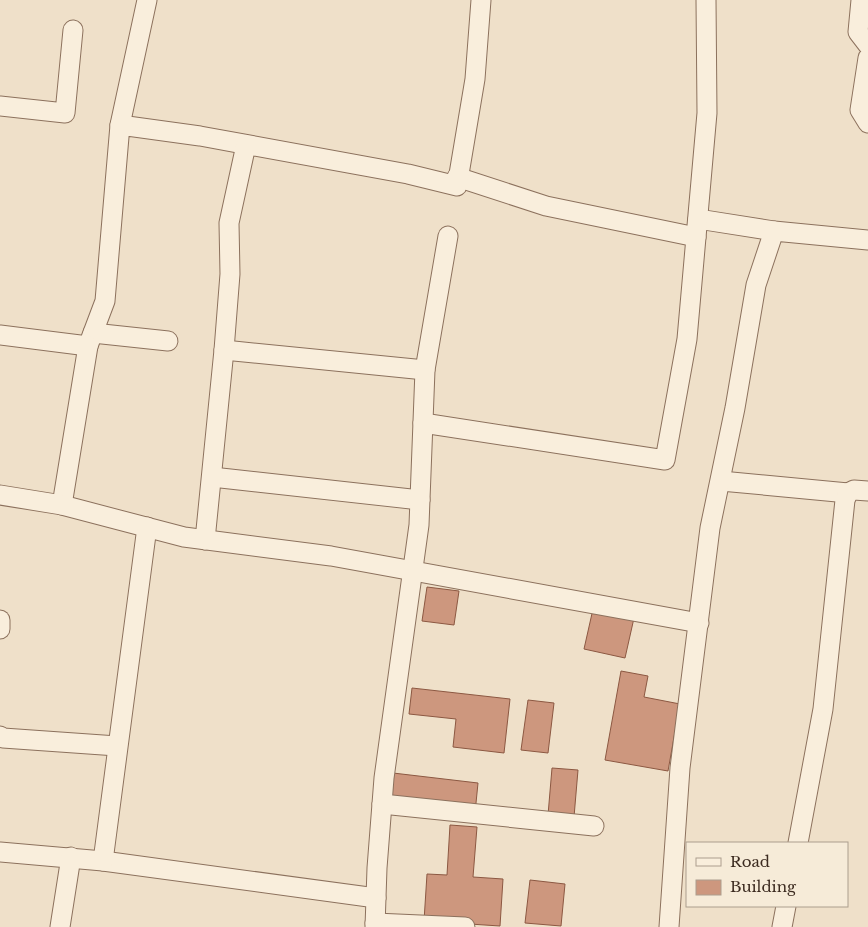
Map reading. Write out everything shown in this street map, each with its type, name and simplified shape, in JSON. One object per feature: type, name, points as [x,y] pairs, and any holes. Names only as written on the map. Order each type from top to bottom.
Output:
[{"type":"street","points":[[62,505],[90,339],[105,301],[120,125],[147,0]]},
{"type":"street","points":[[120,125],[246,144],[408,174],[457,186],[475,79],[481,0]]},
{"type":"street","points":[[423,423],[665,460],[687,339],[697,228],[707,113],[706,0]]},
{"type":"street","points":[[861,0],[858,32],[868,45]]},
{"type":"street","points":[[0,106],[65,113],[73,30]]},
{"type":"street","points":[[868,58],[860,110],[868,123]]},
{"type":"street","points":[[205,540],[230,274],[229,223],[246,144]]},
{"type":"street","points":[[457,177],[546,206],[697,228],[774,231],[868,240]]},
{"type":"street","points":[[668,927],[680,768],[710,528],[721,480],[756,285],[774,231]]},
{"type":"street","points":[[448,236],[425,370],[419,525],[382,804],[375,925],[465,927]]},
{"type":"street","points":[[0,335],[168,341]]},
{"type":"street","points":[[224,350],[425,370]]},
{"type":"street","points":[[212,477],[420,500]]},
{"type":"street","points":[[721,480],[848,493],[854,490],[868,491]]},
{"type":"street","points":[[798,842],[823,709],[848,493]]},
{"type":"street","points":[[0,494],[62,505],[184,537],[331,556],[699,623]]},
{"type":"street","points":[[103,861],[147,527]]},
{"type":"street","points":[[0,620],[0,629]]},
{"type":"street","points":[[0,736],[3,738],[117,746]]},
{"type":"street","points":[[382,804],[594,826]]},
{"type":"street","points":[[0,852],[71,857],[376,898]]},
{"type":"street","points":[[60,927],[71,857]]},
{"type":"street","points":[[782,927],[786,907]]},
{"type":"building","points":[[427,587],[459,591],[454,625],[422,621]]},
{"type":"building","points":[[593,609],[634,618],[625,658],[584,649]]},
{"type":"building","points":[[621,671],[648,676],[644,697],[680,704],[668,771],[605,760]]},
{"type":"building","points":[[412,688],[510,699],[504,753],[453,747],[456,719],[409,714]]},
{"type":"building","points":[[528,700],[554,703],[548,753],[521,750]]},
{"type":"building","points":[[552,768],[578,770],[574,817],[548,815]]},
{"type":"building","points":[[393,773],[478,783],[475,813],[389,803]]},
{"type":"building","points":[[450,825],[477,827],[473,877],[503,879],[500,926],[424,921],[427,874],[447,875]]},
{"type":"building","points":[[530,880],[565,884],[561,926],[525,923]]}]
